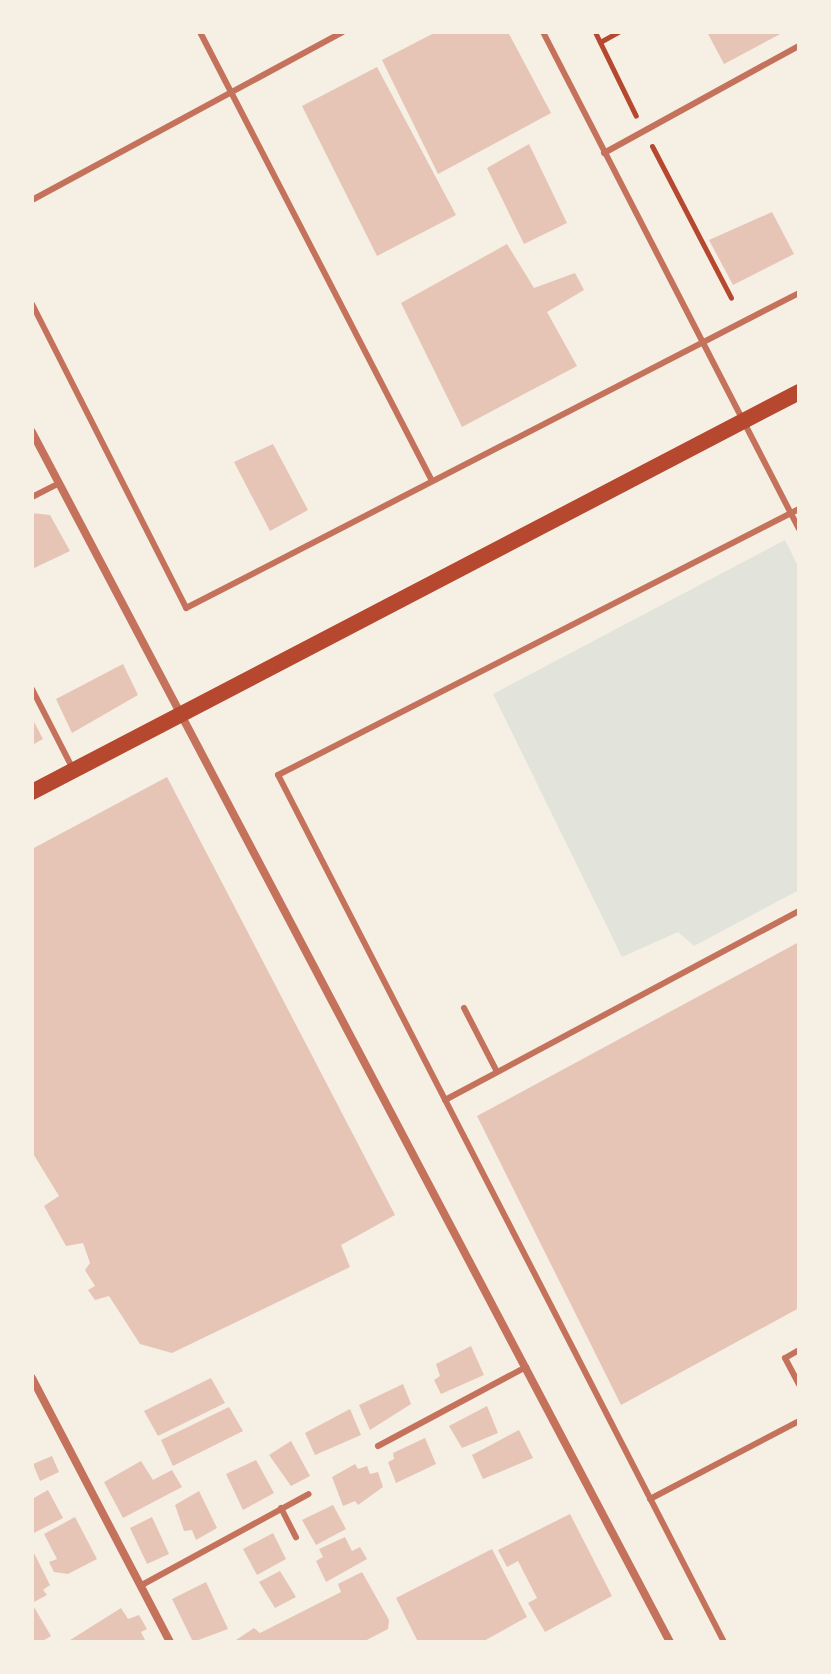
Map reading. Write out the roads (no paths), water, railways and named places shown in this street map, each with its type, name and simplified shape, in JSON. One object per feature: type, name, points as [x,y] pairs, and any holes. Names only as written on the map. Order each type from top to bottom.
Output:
[{"type":"main road","points":[[32,792],[799,392]]},
{"type":"street","points":[[32,432],[670,1642]]},
{"type":"street","points":[[32,1378],[170,1642]]},
{"type":"lane","points":[[200,32],[432,481]]},
{"type":"lane","points":[[32,200],[343,32]]},
{"type":"lane","points":[[543,32],[740,423],[799,529]]},
{"type":"lane","points":[[604,153],[799,46]]},
{"type":"lane","points":[[32,304],[186,608],[799,293]]},
{"type":"lane","points":[[32,497],[59,483]]},
{"type":"lane","points":[[724,1642],[278,775],[799,509]]},
{"type":"lane","points":[[32,689],[74,770]]},
{"type":"lane","points":[[445,1100],[799,911]]},
{"type":"lane","points":[[464,1008],[497,1072]]},
{"type":"lane","points":[[799,1350],[785,1358],[799,1384]]},
{"type":"lane","points":[[378,1446],[526,1367]]},
{"type":"lane","points":[[650,1499],[799,1421]]},
{"type":"lane","points":[[140,1586],[309,1494]]},
{"type":"lane","points":[[281,1508],[296,1537]]}]
